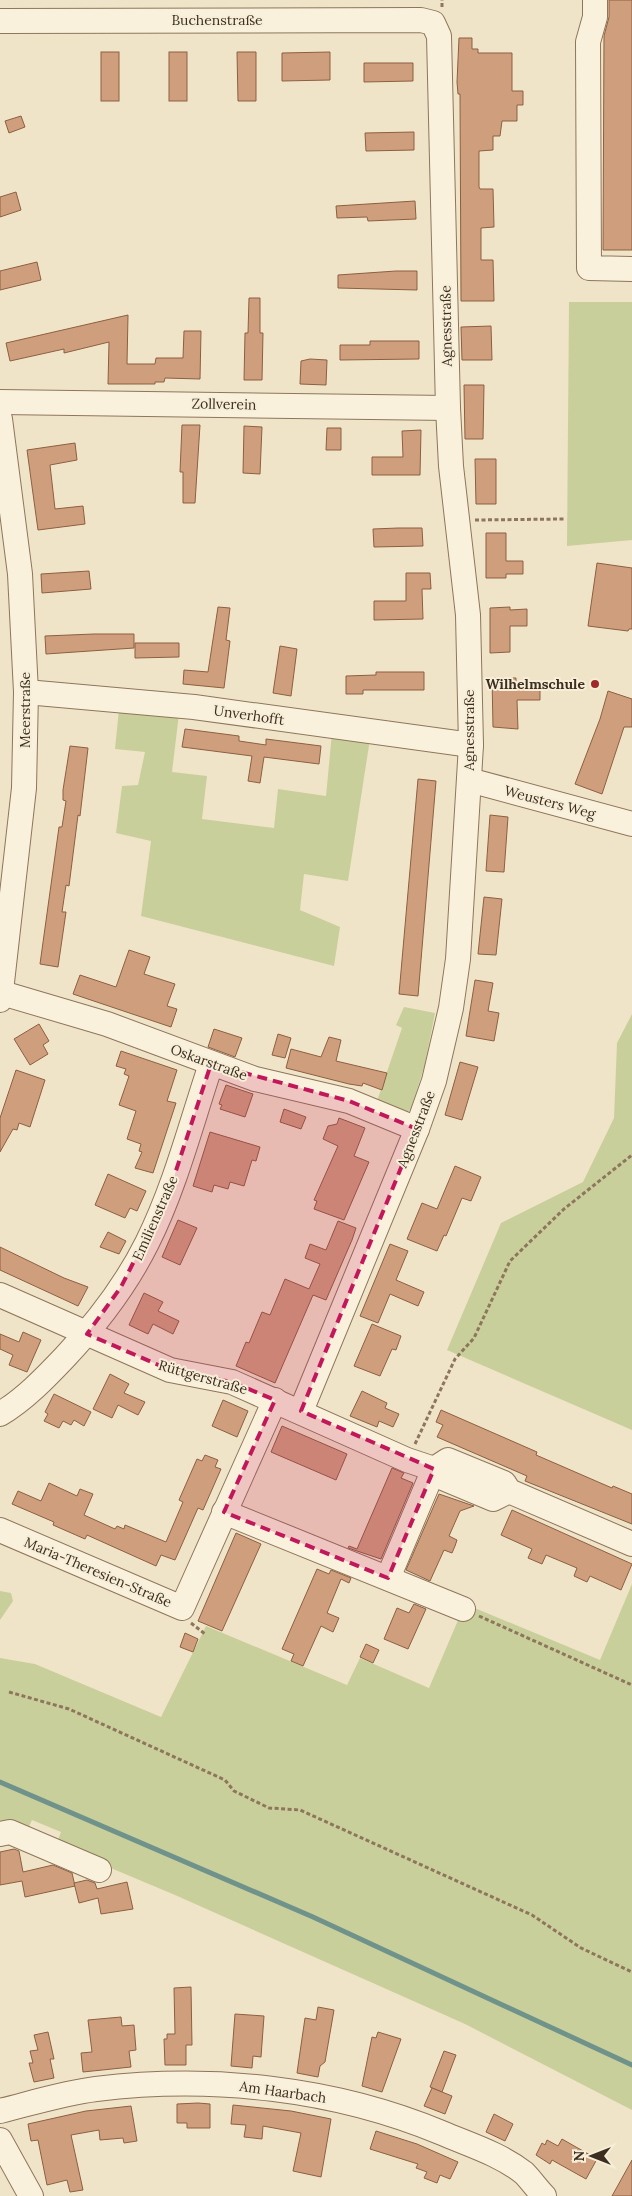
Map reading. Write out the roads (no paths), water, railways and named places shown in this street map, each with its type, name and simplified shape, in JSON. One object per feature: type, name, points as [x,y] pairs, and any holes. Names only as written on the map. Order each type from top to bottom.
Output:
[{"type":"street","points":[[596,0],[595,17],[588,42],[588,268],[632,269]]},
{"type":"street","name":"Buchenstraße","points":[[0,21],[421,20],[434,23]]},
{"type":"street","name":"Agnesstraße","points":[[301,1411],[417,1129],[434,1081],[455,978],[471,745],[468,615],[450,466],[439,36],[434,23]]},
{"type":"street","name":"Zollverein","points":[[0,402],[448,408]]},
{"type":"street","name":"Meerstraße","points":[[0,419],[20,574],[26,692],[24,788],[1,997]]},
{"type":"street","name":"Unverhofft","points":[[26,692],[194,707],[471,745]]},
{"type":"street","name":"Weusters Weg","points":[[469,780],[632,824]]},
{"type":"street","name":"Oskarstraße","points":[[1,997],[107,1024],[255,1079],[349,1101],[417,1129]]},
{"type":"street","name":"Emilienstraße","points":[[0,1414],[50,1374],[87,1334],[121,1287],[147,1243],[169,1192],[211,1064]]},
{"type":"street","name":"Rüttgerstraße","points":[[0,1295],[170,1370],[232,1382],[301,1411],[407,1460],[434,1469]]},
{"type":"street","name":"Maria-Theresien-Straße","points":[[0,1530],[182,1608],[275,1400]]},
{"type":"street","points":[[388,1578],[434,1469],[448,1460],[504,1483],[509,1491],[632,1544]]},
{"type":"street","points":[[224,1512],[463,1609]]},
{"type":"street","points":[[0,1834],[10,1832],[99,1870]]},
{"type":"street","name":"Am Haarbach","points":[[0,2110],[95,2089],[171,2084],[248,2086],[324,2097],[400,2116],[500,2157],[524,2174],[544,2196]]},
{"type":"street","points":[[0,2140],[31,2196]]},
{"type":"waterway","points":[[0,1782],[313,1917],[632,2065]]},
{"type":"place","name":"Wilhelmschule","points":[[595,684]]}]
